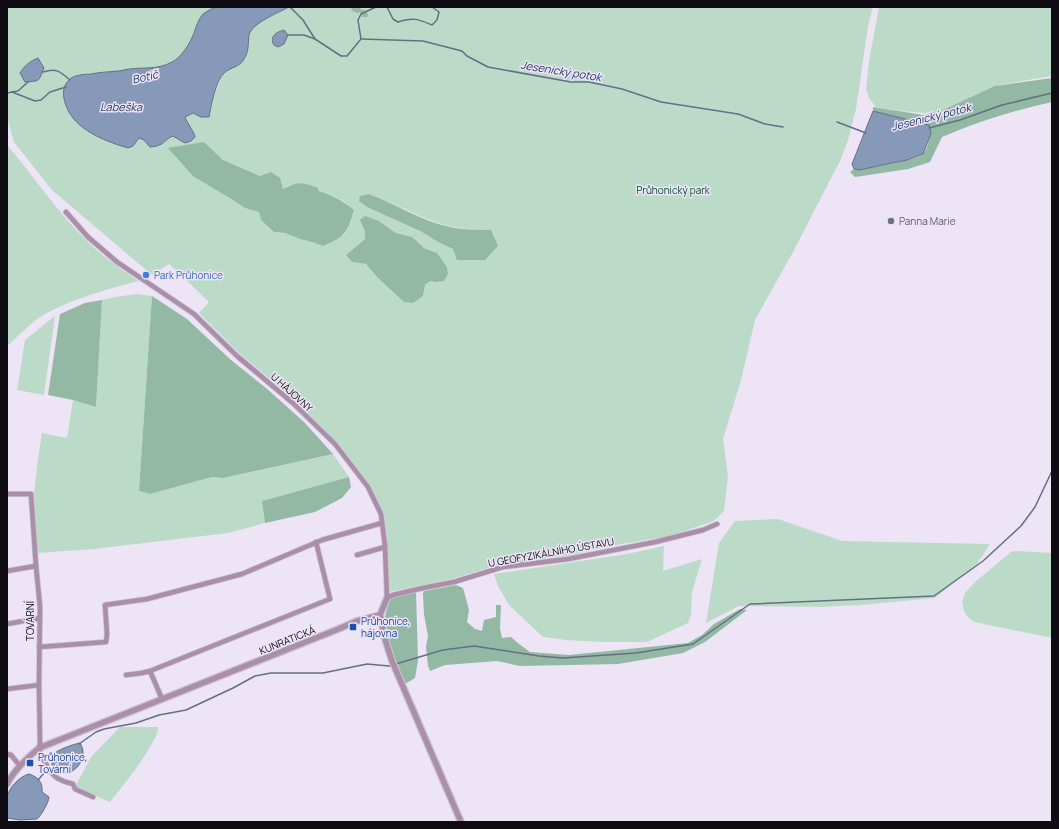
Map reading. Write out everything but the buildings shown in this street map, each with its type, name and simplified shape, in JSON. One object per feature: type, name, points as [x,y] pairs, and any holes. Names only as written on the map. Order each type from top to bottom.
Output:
[{"type":"street","name":"U HÁJOVNY","points":[[66,212],[88,237],[117,262],[194,314],[237,356],[294,404],[335,444],[368,487],[381,514],[385,547],[387,598],[380,615]]},
{"type":"street","name":"TOVÁRNÍ","points":[[7,494],[31,494],[39,587],[40,618],[38,684],[39,748]]},
{"type":"street","points":[[39,647],[106,642],[107,634],[105,605],[147,600],[242,574],[316,542],[382,523]]},
{"type":"street","name":"U GEOFYZIKÁLNÍHO ÚSTAVU","points":[[387,598],[393,595],[454,582],[503,567],[568,559],[655,542],[703,530],[718,524]]},
{"type":"street","points":[[126,675],[150,671],[330,599],[316,542]]},
{"type":"street","points":[[357,555],[385,547]]},
{"type":"street","points":[[7,571],[36,566]]},
{"type":"street","points":[[380,615],[385,639],[392,661],[462,822]]},
{"type":"street","name":"KUNRATICKÁ","points":[[7,784],[20,766],[39,748],[357,621],[380,615]]},
{"type":"street","points":[[7,624],[40,618]]},
{"type":"street","points":[[150,671],[162,698]]},
{"type":"street","points":[[7,689],[38,684]]},
{"type":"street","points":[[39,748],[40,753],[55,778],[73,784],[75,789],[94,796]]},
{"type":"street","points":[[7,754],[10,755],[20,766]]},
{"type":"green space","name":"Průhonický park","points":[[7,7],[216,7],[209,11],[203,18],[184,50],[171,62],[152,68],[83,74],[75,77],[66,84],[64,95],[67,107],[78,122],[93,134],[128,148],[133,146],[139,138],[142,138],[150,147],[166,141],[168,138],[174,136],[185,143],[195,134],[185,117],[193,113],[209,117],[213,99],[223,74],[230,69],[249,39],[251,30],[257,24],[289,7],[352,7],[351,10],[361,10],[360,7],[873,7],[868,26],[856,109],[848,140],[841,159],[793,252],[755,320],[741,380],[723,439],[728,477],[724,511],[714,521],[670,536],[616,545],[565,556],[502,564],[452,579],[389,592],[388,548],[384,514],[371,486],[338,443],[294,399],[240,354],[199,313],[209,302],[169,264],[152,275],[52,190],[14,142],[7,117]],"holes":[[[204,142],[223,160],[260,176],[282,189],[290,185],[331,195],[345,202],[354,211],[345,234],[323,246],[285,233],[274,232],[261,220],[259,212],[245,208],[228,197]],[[369,194],[428,219],[452,227],[465,229],[453,249],[422,232],[367,207],[360,196]],[[379,221],[396,233],[412,237],[424,248],[437,253],[447,267],[448,274],[436,282],[430,281],[425,285],[423,296],[404,302],[378,278],[366,264],[352,262],[346,255],[365,239],[365,231]]]},
{"type":"green space","points":[[352,7],[360,7],[361,10],[365,10],[368,14],[367,17],[362,17],[360,12],[357,13],[351,10]]},
{"type":"green space","points":[[879,7],[1052,7],[1052,76],[999,85],[943,110],[925,113],[876,107],[869,98],[866,89],[869,61]]},
{"type":"green space","points":[[1052,78],[1052,102],[996,117],[942,137],[930,162],[908,169],[855,177],[850,172],[854,169],[859,170],[892,164],[918,157],[922,155],[928,145],[929,125],[873,111],[873,107],[924,115],[943,110],[995,86]]},
{"type":"green space","points":[[204,142],[223,160],[260,176],[271,172],[280,178],[283,189],[297,184],[304,184],[318,188],[318,191],[342,201],[354,210],[347,229],[341,237],[323,246],[285,233],[274,232],[261,220],[259,212],[245,208],[193,176],[168,148]]},
{"type":"green space","points":[[7,143],[77,231],[106,258],[139,281],[91,294],[56,308],[35,321],[7,346]]},
{"type":"green space","points":[[369,194],[419,217],[439,224],[460,229],[491,230],[498,246],[485,260],[457,260],[453,249],[422,232],[367,207],[359,201],[360,196]]},
{"type":"green space","points":[[365,216],[379,221],[396,233],[412,237],[424,248],[437,253],[447,267],[448,274],[444,281],[430,281],[425,285],[423,296],[413,303],[404,302],[378,278],[366,264],[352,262],[346,255],[365,239],[365,231],[360,220]]},
{"type":"green space","points":[[137,294],[152,296],[139,491],[150,494],[212,477],[223,478],[333,454],[349,477],[262,501],[265,523],[228,533],[94,549],[37,553],[34,494],[42,433],[67,438],[73,400],[96,407],[102,300]]},
{"type":"green space","points":[[152,296],[187,319],[231,360],[266,388],[304,422],[333,454],[223,478],[212,477],[150,494],[139,491]]},
{"type":"green space","points":[[102,300],[96,407],[73,400],[48,395],[60,314],[85,303]]},
{"type":"green space","points":[[55,316],[44,395],[17,390],[25,340]]},
{"type":"green space","points":[[349,477],[351,487],[342,498],[315,512],[265,523],[262,501]]},
{"type":"green space","points":[[778,519],[842,541],[990,544],[977,564],[935,598],[861,605],[820,607],[739,606],[706,623],[719,543],[735,521]]},
{"type":"green space","points":[[664,546],[663,571],[702,559],[692,592],[691,615],[688,623],[647,642],[602,642],[543,637],[509,605],[498,586],[494,574],[627,554]]},
{"type":"green space","points":[[1011,552],[1052,553],[1052,638],[974,622],[964,611],[962,602],[965,593],[975,582]]},
{"type":"green space","points":[[456,585],[463,588],[469,610],[467,622],[475,629],[482,631],[484,620],[496,617],[496,605],[501,605],[500,628],[502,638],[511,637],[530,652],[569,655],[688,643],[702,635],[714,624],[740,609],[747,610],[705,642],[683,653],[618,664],[520,666],[497,661],[445,665],[430,671],[426,647],[428,636],[424,614],[423,593],[424,591]]},
{"type":"green space","points":[[416,592],[418,660],[415,678],[405,684],[392,654],[385,617],[390,598]]},
{"type":"green space","points":[[120,727],[158,727],[157,734],[146,754],[110,802],[75,787],[91,757]]},
{"type":"water","name":"Labeška","points":[[216,7],[289,7],[260,22],[251,31],[246,56],[240,64],[224,73],[216,87],[209,117],[201,117],[193,113],[185,117],[195,135],[191,141],[185,143],[173,136],[161,144],[150,147],[144,140],[139,138],[133,146],[128,148],[112,143],[87,131],[74,119],[67,108],[64,98],[64,89],[69,80],[73,77],[101,72],[167,65],[176,60],[188,45],[198,21],[203,14]]},
{"type":"water","points":[[284,30],[288,35],[284,44],[278,47],[274,45],[272,40],[274,35]]},
{"type":"water","points":[[38,58],[44,68],[39,80],[25,82],[20,73],[23,68]]},
{"type":"water","points":[[873,111],[929,125],[931,133],[923,154],[907,160],[859,170],[854,169],[852,164]]},
{"type":"water","points":[[80,743],[83,753],[82,758],[81,762],[74,770],[65,773],[52,765],[53,755],[55,753]]},
{"type":"water","points":[[29,774],[39,780],[42,785],[42,792],[49,797],[41,815],[37,819],[20,820],[7,818],[7,800],[10,790],[18,780]]},
{"type":"waterway","name":"Botič","points":[[290,7],[303,20],[315,39],[341,56],[347,56],[361,39],[358,20],[361,14],[376,7]]},
{"type":"waterway","name":"Botič","points":[[387,7],[393,19],[398,22],[415,19],[432,25],[437,20],[439,12],[432,7]]},
{"type":"waterway","points":[[288,35],[304,35],[315,39]]},
{"type":"waterway","name":"Jesenický potok","points":[[361,39],[423,41],[462,51],[467,56],[488,67],[571,82],[589,82],[622,89],[661,102],[738,114],[765,124],[783,127]]},
{"type":"waterway","points":[[43,72],[55,70],[70,80]]},
{"type":"waterway","points":[[7,93],[18,91],[28,82]]},
{"type":"waterway","name":"Botič","points":[[12,92],[35,101],[41,100],[50,92],[66,87]]},
{"type":"waterway","name":"Jesenický potok","points":[[929,128],[960,120],[1002,105],[1052,93]]},
{"type":"waterway","name":"Jesenický potok","points":[[837,122],[866,133]]},
{"type":"waterway","points":[[79,744],[96,732],[104,729],[136,723],[159,715],[186,710],[255,676],[271,673],[323,673],[367,664],[389,666],[443,650],[474,646],[539,656],[563,658],[636,653],[693,644],[750,604],[934,596],[983,561],[1021,526],[1035,507],[1052,471]]},
{"type":"waterway","points":[[38,780],[45,772]]},
{"type":"place","name":"Panna Marie","points":[[891,221]]},
{"type":"place","name":"Park Průhonice","points":[[146,275]]},
{"type":"place","name":"Průhonice, hájovna","points":[[353,627]]},
{"type":"place","name":"Průhonice, Tovární","points":[[30,763]]}]
